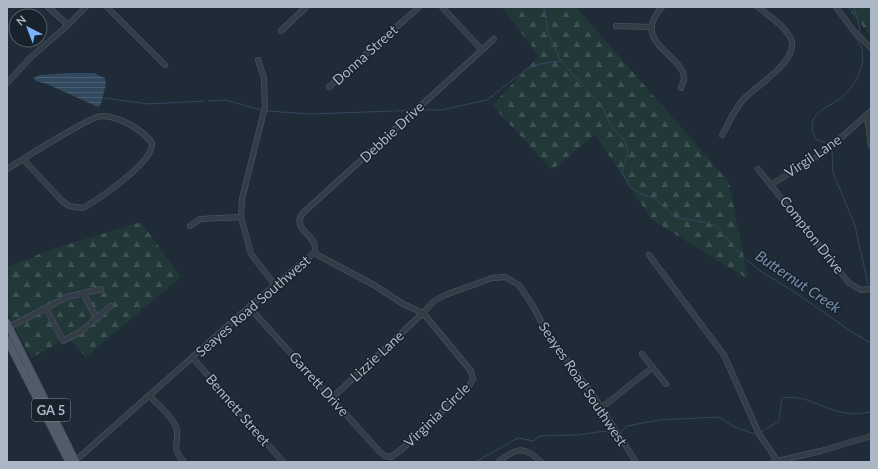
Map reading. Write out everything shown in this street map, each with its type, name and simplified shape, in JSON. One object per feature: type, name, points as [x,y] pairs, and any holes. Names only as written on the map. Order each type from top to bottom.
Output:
[{"type":"main road","name":"GA 5","points":[[8,326],[74,462]]},
{"type":"main road","name":"GA 5","points":[[7,340],[74,462]]},
{"type":"street","points":[[48,7],[68,25]]},
{"type":"street","points":[[7,83],[31,56],[68,25],[86,7]]},
{"type":"street","points":[[107,7],[165,65]]},
{"type":"street","name":"Donna Street","points":[[329,87],[419,7]]},
{"type":"street","points":[[442,7],[482,50]]},
{"type":"street","points":[[662,7],[654,18],[652,27],[658,43],[683,74],[684,79],[681,88]]},
{"type":"street","points":[[722,135],[734,110],[744,99],[784,64],[791,51],[792,42],[789,36],[758,7]]},
{"type":"street","points":[[836,7],[853,30],[871,48]]},
{"type":"street","points":[[281,30],[304,8]]},
{"type":"street","points":[[616,26],[652,27]]},
{"type":"street","name":"Debbie Drive","points":[[314,253],[316,247],[315,243],[301,228],[298,222],[303,213],[494,39]]},
{"type":"street","points":[[258,60],[264,78],[265,107],[242,199],[241,217],[250,254],[275,285]]},
{"type":"street","points":[[869,113],[871,146]]},
{"type":"street","name":"Virgil Lane","points":[[772,184],[825,152],[869,113]]},
{"type":"street","points":[[7,169],[23,159],[86,122],[101,116],[122,121],[136,128],[148,137],[152,148],[144,161],[94,203],[83,208],[69,206],[23,159]]},
{"type":"street","name":"Compton Drive","points":[[758,169],[772,184],[849,282],[861,290],[871,289]]},
{"type":"street","points":[[190,226],[200,219],[241,217]]},
{"type":"street","name":"Seayes Road Southwest","points":[[74,462],[275,285],[314,253],[374,285],[404,304],[423,313],[433,302],[453,292],[492,278],[505,277],[510,279],[519,285],[526,294],[550,338],[601,408],[636,462]]},
{"type":"street","points":[[649,255],[724,355],[758,434],[775,461],[821,451],[871,436]]},
{"type":"street","points":[[8,326],[67,297],[101,289]]},
{"type":"street","points":[[83,293],[97,319]]},
{"type":"street","points":[[46,308],[63,341],[80,332],[111,306]]},
{"type":"street","name":"Garrett Drive","points":[[249,308],[379,451],[385,456],[392,457]]},
{"type":"street","name":"Lizzie Lane","points":[[332,398],[423,313]]},
{"type":"street","name":"Virginia Circle","points":[[392,457],[466,389],[473,379],[466,362],[423,313]]},
{"type":"street","points":[[642,354],[666,384]]},
{"type":"street","name":"Bennett Street","points":[[193,358],[283,462]]},
{"type":"street","points":[[601,408],[653,367]]},
{"type":"street","points":[[150,396],[175,425],[177,432],[175,449],[184,462]]},
{"type":"street","points":[[498,462],[514,452],[522,450],[530,451],[541,462]]},
{"type":"green space","points":[[502,7],[576,7],[729,182],[748,279],[652,220],[595,135],[552,170],[492,105],[539,56]]},
{"type":"green space","points":[[847,7],[871,7],[871,36]]},
{"type":"green space","points":[[141,222],[181,277],[86,357],[68,338],[31,358],[7,312],[7,267],[55,248]]},
{"type":"water","points":[[94,73],[105,78],[106,84],[101,104],[98,107],[47,84],[36,81],[33,78],[40,75]]},
{"type":"waterway","name":"Butternut Creek","points":[[544,7],[548,33],[561,61],[604,109],[610,125],[625,141],[628,152],[622,172],[630,187],[644,195],[655,198],[675,217],[707,223],[717,227],[742,256],[759,270],[871,343]]},
{"type":"waterway","points":[[854,7],[860,29],[859,32]]},
{"type":"waterway","points":[[829,144],[816,139],[812,124],[818,113],[846,94],[858,76],[861,69],[863,56],[860,43],[854,36]]},
{"type":"waterway","points":[[420,110],[441,110],[487,100],[533,65],[560,61]]},
{"type":"waterway","points":[[103,98],[149,104],[204,101]]},
{"type":"waterway","points":[[209,101],[225,100],[261,110]]},
{"type":"waterway","points":[[396,111],[409,110]]},
{"type":"waterway","points":[[267,111],[311,114],[393,111]]},
{"type":"waterway","points":[[832,150],[833,172],[855,226],[868,284]]},
{"type":"waterway","points":[[761,432],[779,421],[782,398],[800,398],[849,414],[871,412]]},
{"type":"waterway","points":[[621,432],[627,426],[659,420],[719,417],[734,427],[755,434]]},
{"type":"waterway","points":[[475,462],[518,438],[533,441],[540,436],[578,435],[605,431],[615,435]]}]
